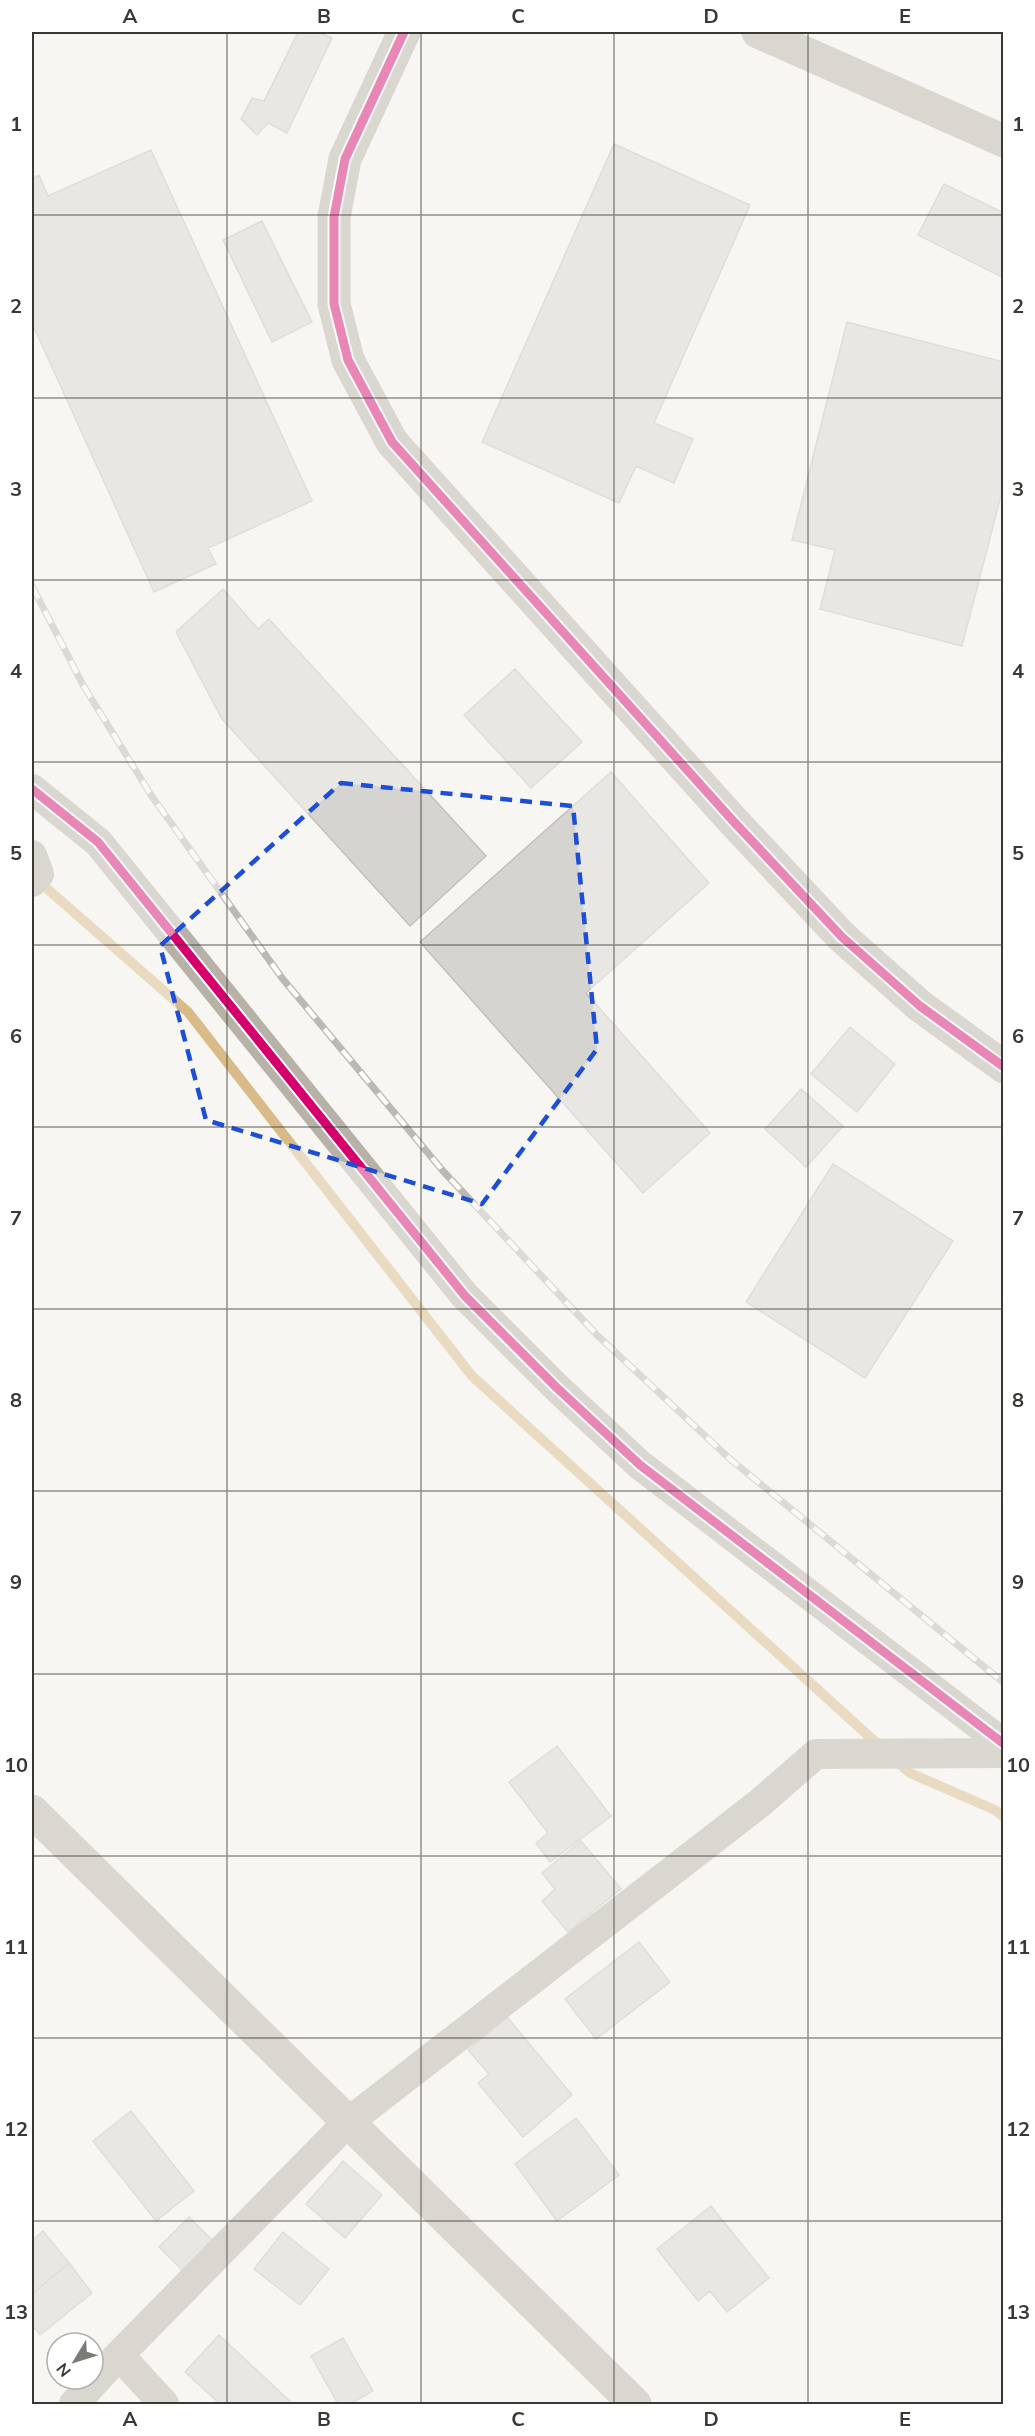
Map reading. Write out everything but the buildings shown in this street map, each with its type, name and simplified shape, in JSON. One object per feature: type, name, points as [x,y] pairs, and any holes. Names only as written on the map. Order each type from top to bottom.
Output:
[{"type":"street","points":[[404,32],[345,159],[334,217],[334,304],[348,360],[392,442],[734,822],[842,937],[920,1006],[1004,1067]]},
{"type":"street","points":[[758,32],[1004,141]]},
{"type":"street","points":[[32,789],[98,842],[465,1296],[556,1387],[640,1465],[1004,1744]]},
{"type":"street","points":[[32,855],[39,874],[32,882]]},
{"type":"street","points":[[74,2404],[119,2355],[347,2123],[760,1802],[816,1754],[1004,1753]]},
{"type":"street","points":[[32,1811],[635,2404]]},
{"type":"street","points":[[119,2355],[164,2404]]},
{"type":"highlighted area","points":[[341,783],[573,806],[597,1049],[482,1204],[206,1120],[160,946]]},
{"type":"waterway","points":[[36,879],[188,1012],[472,1376],[882,1748]]},
{"type":"waterway","points":[[896,1761],[910,1773],[995,1810],[1004,1817]]},
{"type":"railway","points":[[32,586],[83,685],[151,795],[282,978],[443,1171],[597,1335],[730,1459],[1004,1683]]},
{"type":"cycle path","points":[[404,32],[345,159],[334,217],[334,304],[348,360],[392,442],[734,822],[842,937],[920,1006],[1004,1067]]},
{"type":"cycle path","points":[[32,789],[98,842],[465,1296],[556,1387],[640,1465],[1004,1744]]}]
